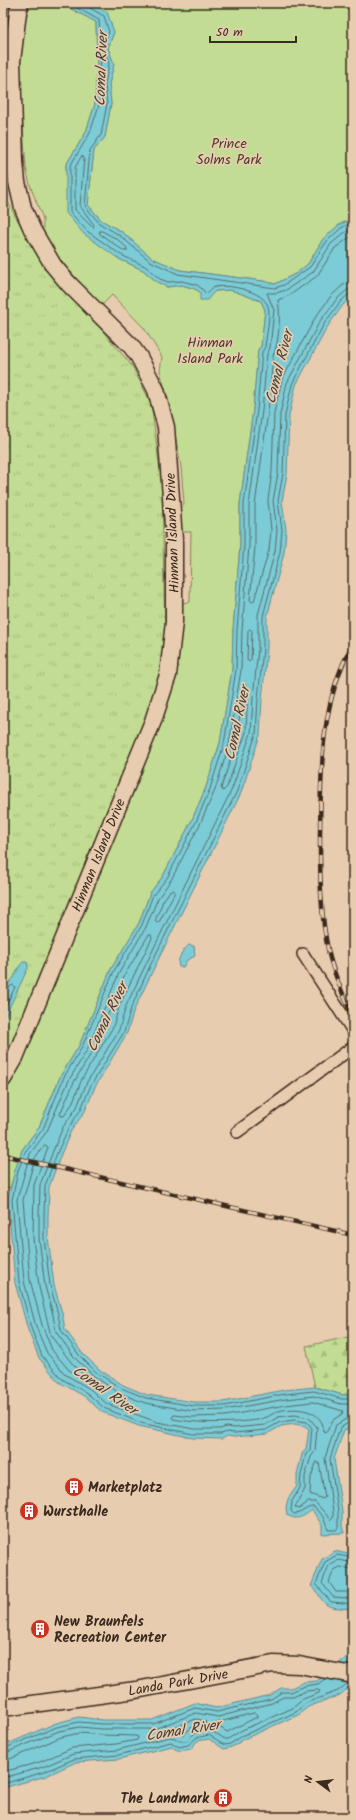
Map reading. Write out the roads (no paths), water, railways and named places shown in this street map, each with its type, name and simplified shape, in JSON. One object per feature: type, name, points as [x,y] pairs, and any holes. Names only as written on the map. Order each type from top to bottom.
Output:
[{"type":"street","name":"Hinman Island Drive","points":[[3,1079],[14,1060],[153,721],[168,675],[174,622],[174,540],[166,427],[156,390],[150,375],[131,346],[68,283],[53,265],[32,229],[24,208],[17,182],[12,61],[20,3]]},
{"type":"street","points":[[303,954],[353,1031]]},
{"type":"street","points":[[237,1132],[353,1047]]},
{"type":"street","name":"Landa Park Drive","points":[[3,1708],[136,1690],[273,1664],[299,1665],[353,1675]]},
{"type":"water","name":"Comal River","points":[[60,3],[88,3],[107,12],[114,32],[108,48],[114,64],[109,84],[111,104],[105,137],[94,150],[88,205],[101,220],[122,232],[152,258],[180,270],[263,281],[275,284],[297,273],[308,264],[323,239],[339,225],[353,218],[353,296],[343,305],[328,326],[296,385],[289,415],[287,474],[282,501],[286,530],[284,553],[267,617],[267,649],[260,735],[241,793],[134,1010],[127,1033],[95,1087],[85,1111],[71,1131],[49,1187],[48,1217],[48,1237],[54,1285],[65,1329],[82,1353],[100,1370],[123,1385],[147,1395],[194,1402],[223,1402],[284,1390],[315,1387],[343,1395],[353,1395],[353,1427],[344,1430],[334,1459],[344,1533],[322,1534],[322,1525],[312,1510],[306,1515],[297,1518],[287,1515],[286,1507],[288,1499],[297,1486],[297,1474],[303,1451],[306,1449],[309,1429],[305,1426],[295,1424],[281,1426],[267,1434],[234,1437],[227,1436],[222,1439],[193,1438],[139,1426],[102,1412],[84,1396],[59,1382],[39,1358],[28,1330],[15,1283],[8,1199],[15,1170],[22,1150],[39,1127],[61,1075],[79,1046],[111,969],[139,923],[150,893],[163,876],[192,820],[206,787],[220,743],[232,670],[233,630],[240,546],[240,504],[253,410],[258,349],[261,347],[265,310],[261,301],[231,290],[215,291],[207,300],[200,300],[200,292],[195,289],[182,285],[167,287],[157,282],[143,270],[119,259],[84,234],[66,213],[66,165],[86,132],[95,104],[97,61],[96,22]]},
{"type":"water","points":[[189,945],[194,946],[195,956],[187,960],[183,967],[179,967],[178,964],[180,958]]},
{"type":"water","points":[[23,962],[27,962],[28,968],[3,1021],[3,984],[10,982],[13,979],[18,968]]},
{"type":"water","points":[[334,1551],[353,1555],[353,1613],[352,1610],[329,1606],[321,1599],[311,1586],[322,1559],[332,1554]]},
{"type":"water","name":"Comal River","points":[[353,1652],[353,1684],[340,1695],[308,1707],[298,1715],[246,1738],[232,1747],[224,1749],[209,1739],[197,1741],[191,1749],[186,1750],[176,1750],[172,1746],[119,1759],[76,1762],[46,1776],[3,1788],[3,1746],[56,1723],[79,1717],[102,1720],[152,1720],[195,1703],[216,1708],[270,1695],[281,1688],[291,1688],[304,1682],[317,1681]]},
{"type":"railway","points":[[353,644],[342,666],[328,712],[322,761],[320,834],[321,894],[326,939],[334,970],[353,1017]]},
{"type":"railway","points":[[3,1155],[353,1235]]},
{"type":"place","name":"Marketplatz","points":[[74,1487]]},
{"type":"place","name":"Wursthalle","points":[[29,1511]]},
{"type":"place","name":"New Braunfels Recreation Center","points":[[40,1629]]},
{"type":"place","name":"The Landmark","points":[[223,1798]]},
{"type":"park label","name":"Prince Solms Park","points":[[229,152]]},
{"type":"park label","name":"Hinman Island Park","points":[[210,350]]}]
